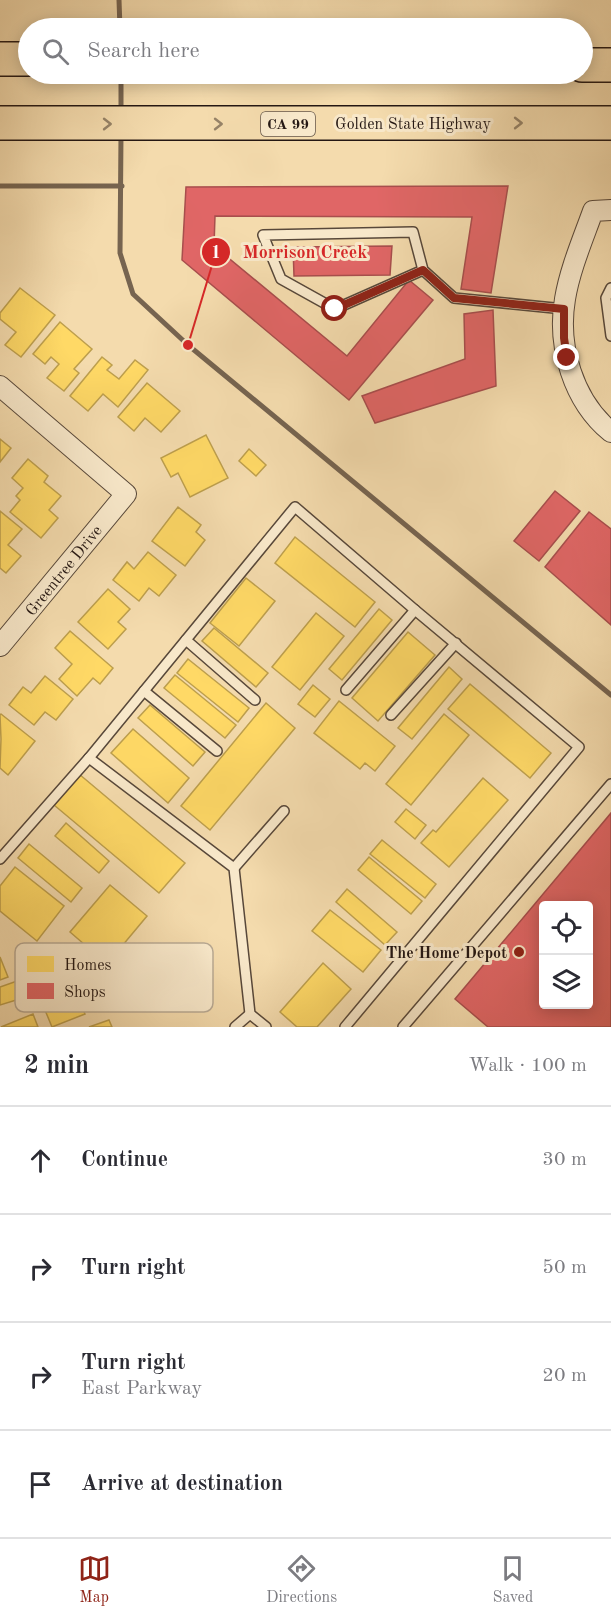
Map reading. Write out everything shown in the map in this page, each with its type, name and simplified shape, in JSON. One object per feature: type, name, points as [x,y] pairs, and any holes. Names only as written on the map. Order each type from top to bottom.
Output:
[{"type":"highway","points":[[0,59],[18,59]]},
{"type":"highway","points":[[593,65],[611,65]]},
{"type":"highway","name":"Golden State Highway","points":[[0,123],[611,123]]},
{"type":"street","points":[[602,210],[570,278],[564,309],[564,338],[573,378],[587,405],[611,432]]},
{"type":"street","name":"Greentree Drive","points":[[0,386],[126,494],[0,646]]},
{"type":"lane","points":[[423,270],[335,309],[281,279],[263,235],[413,232],[423,270],[454,298],[564,309]]},
{"type":"lane","points":[[611,288],[606,298],[611,336]]},
{"type":"lane","points":[[0,859],[89,758],[295,507],[579,747],[345,1027]]},
{"type":"lane","points":[[346,690],[415,610]]},
{"type":"lane","points":[[186,640],[255,700]]},
{"type":"lane","points":[[391,715],[456,643]]},
{"type":"lane","points":[[144,691],[217,751]]},
{"type":"lane","points":[[89,758],[234,868],[250,1014],[266,1027]]},
{"type":"lane","points":[[403,1027],[611,784]]},
{"type":"lane","points":[[234,868],[284,811]]},
{"type":"lane","points":[[235,1027],[250,1014]]},
{"type":"building: Homes","points":[[20,288],[55,315],[21,357],[5,345],[16,332],[0,319],[0,313]]},
{"type":"building: Homes","points":[[60,322],[92,349],[74,369],[79,373],[64,391],[47,378],[59,364],[51,357],[45,364],[33,354]]},
{"type":"building: Homes","points":[[102,357],[112,365],[107,370],[119,379],[135,360],[148,370],[118,407],[103,394],[88,411],[70,396]]},
{"type":"building: Homes","points":[[147,383],[180,411],[161,432],[145,418],[134,431],[118,417]]},
{"type":"building: Homes","points":[[206,435],[228,478],[190,497],[178,473],[171,477],[161,458]]},
{"type":"building: Homes","points":[[0,439],[11,448],[0,462]]},
{"type":"building: Homes","points":[[249,449],[266,465],[256,476],[239,461]]},
{"type":"building: Homes","points":[[28,459],[48,476],[44,482],[61,496],[49,510],[58,518],[41,538],[10,512],[20,500],[16,496],[23,488],[12,478]]},
{"type":"building: Homes","points":[[178,507],[201,525],[196,532],[205,540],[185,566],[152,541]]},
{"type":"building: Homes","points":[[0,511],[22,529],[8,545],[21,556],[6,573],[0,568]]},
{"type":"building: Homes","points":[[295,537],[375,602],[355,627],[275,563]]},
{"type":"building: Homes","points":[[148,552],[176,575],[159,596],[149,588],[139,601],[113,580],[127,562],[134,569]]},
{"type":"building: Homes","points":[[246,578],[275,601],[239,646],[210,623]]},
{"type":"building: Homes","points":[[108,589],[130,609],[118,622],[126,629],[108,649],[78,622]]},
{"type":"building: Homes","points":[[379,609],[392,620],[342,680],[329,669]]},
{"type":"building: Homes","points":[[316,613],[344,636],[300,690],[272,667]]},
{"type":"building: Homes","points":[[214,628],[268,673],[256,687],[202,641]]},
{"type":"building: Homes","points":[[70,631],[113,668],[100,684],[93,678],[77,696],[59,679],[72,664],[55,648]]},
{"type":"building: Homes","points":[[408,632],[435,655],[378,721],[352,698]]},
{"type":"building: Homes","points":[[188,659],[249,708],[238,722],[177,673]]},
{"type":"building: Homes","points":[[449,667],[462,679],[412,739],[398,728]]},
{"type":"building: Homes","points":[[175,675],[236,725],[225,738],[164,688]]},
{"type":"building: Homes","points":[[45,676],[73,699],[56,720],[45,712],[34,725],[9,705],[23,687],[31,693]]},
{"type":"building: Homes","points":[[470,684],[551,753],[530,778],[448,709]]},
{"type":"building: Homes","points":[[313,685],[330,699],[315,717],[298,704]]},
{"type":"building: Homes","points":[[339,701],[395,746],[375,771],[365,763],[360,769],[314,733]]},
{"type":"building: Homes","points":[[266,703],[295,728],[210,830],[181,806]]},
{"type":"building: Homes","points":[[150,705],[205,752],[193,766],[138,718]]},
{"type":"building: Homes","points":[[1,714],[35,741],[8,775],[0,768]]},
{"type":"building: Homes","points":[[444,714],[469,735],[411,805],[386,784]]},
{"type":"building: Homes","points":[[133,729],[189,778],[168,803],[111,753]]},
{"type":"building: Homes","points":[[79,774],[185,863],[159,893],[54,805]]},
{"type":"building: Homes","points":[[483,778],[508,800],[449,867],[421,843],[433,830],[436,832]]},
{"type":"building: Homes","points":[[406,809],[426,825],[415,839],[395,822]]},
{"type":"building: Homes","points":[[66,823],[109,861],[99,873],[55,836]]},
{"type":"building: Homes","points":[[382,840],[436,884],[425,898],[370,854]]},
{"type":"building: Homes","points":[[29,844],[82,888],[71,902],[18,858]]},
{"type":"building: Homes","points":[[369,857],[422,901],[411,914],[358,870]]},
{"type":"building: Homes","points":[[15,867],[64,906],[37,941],[0,911],[0,886]]},
{"type":"building: Homes","points":[[110,885],[147,916],[124,943],[83,943],[70,932]]},
{"type":"building: Homes","points":[[347,889],[397,932],[385,945],[336,902]]},
{"type":"building: Homes","points":[[330,910],[381,950],[363,972],[312,931]]},
{"type":"building: Homes","points":[[0,957],[8,977],[0,980]]},
{"type":"building: Homes","points":[[323,963],[351,989],[317,1027],[297,1027],[280,1012]]},
{"type":"building: Homes","points":[[15,982],[15,1000],[0,1005],[0,987]]},
{"type":"building: Homes","points":[[46,1012],[84,1012],[85,1014],[52,1027]]},
{"type":"building: Homes","points":[[33,1014],[38,1027],[1,1027]]},
{"type":"building: Homes","points":[[109,1020],[112,1027],[89,1027]]},
{"type":"building: Shops","points":[[508,186],[491,293],[461,289],[472,217],[215,216],[214,246],[347,356],[409,280],[433,300],[349,400],[182,260],[186,187]]},
{"type":"building: Shops","points":[[392,246],[390,275],[294,276],[293,247]]},
{"type":"building: Shops","points":[[493,310],[496,386],[375,423],[362,396],[465,359],[464,314]]},
{"type":"building: Shops","points":[[555,491],[580,511],[539,561],[514,541]]},
{"type":"building: Shops","points":[[589,512],[611,529],[611,625],[545,567]]},
{"type":"building: Shops","name":"The Home Depot","points":[[611,813],[611,1027],[488,1027],[455,999]]},
{"type":"waterway","points":[[119,0],[120,18]]},
{"type":"waterway","points":[[121,84],[121,114]]},
{"type":"waterway","points":[[121,135],[120,253],[133,294],[188,345],[611,695]]},
{"type":"waterway","points":[[0,186],[122,186]]},
{"type":"place","name":"Morrison Creek","points":[[188,345]]},
{"type":"place","name":"The Home Depot","points":[[519,952]]},
{"type":"route","points":[[335,309],[423,270],[454,298],[564,309],[567,358]]}]
